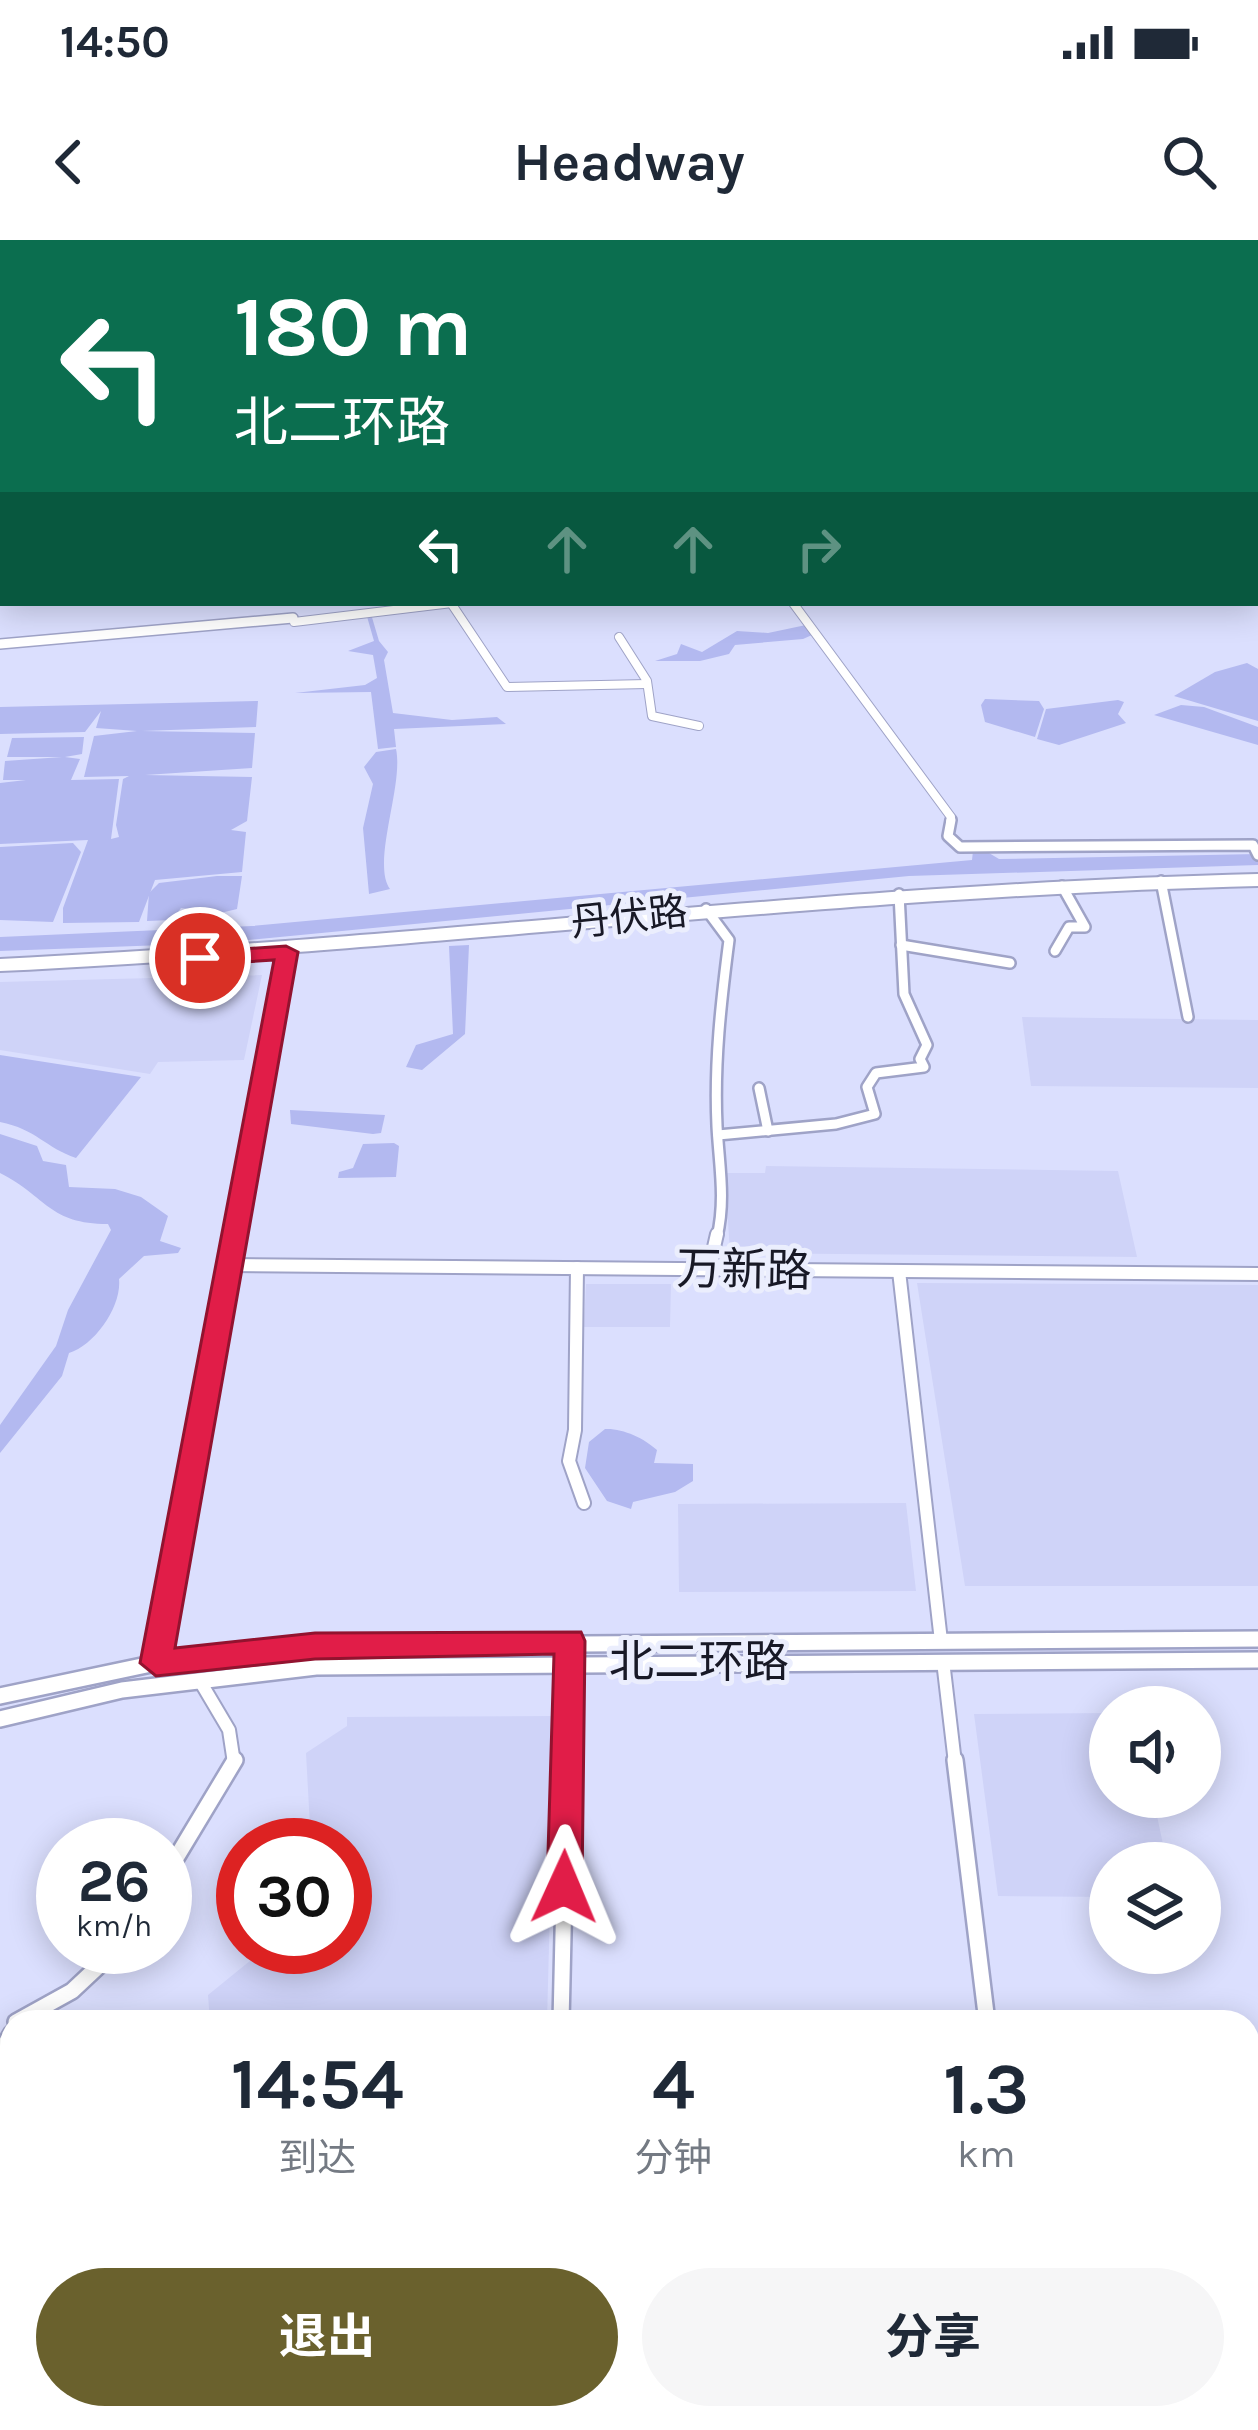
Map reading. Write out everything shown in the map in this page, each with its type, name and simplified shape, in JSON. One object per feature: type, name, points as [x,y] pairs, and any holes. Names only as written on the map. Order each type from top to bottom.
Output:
[{"type":"main road","points":[[0,642],[294,622]]},
{"type":"main road","name":"丹伏路","points":[[0,965],[286,952],[706,909],[1059,883],[1258,880]]},
{"type":"main road","name":"北二环路","points":[[0,1696],[156,1663],[315,1646],[1258,1640]]},
{"type":"main road","points":[[569,1662],[570,1641]]},
{"type":"main road","points":[[940,1641],[943,1661]]},
{"type":"main road","name":"北二环路","points":[[0,1719],[157,1685],[356,1665],[1258,1660]]},
{"type":"main road","points":[[156,1663],[157,1685]]},
{"type":"street","points":[[294,622],[427,606]]},
{"type":"street","points":[[454,606],[508,687],[647,684]]},
{"type":"street","points":[[796,606],[951,817],[949,836],[960,847],[1256,851]]},
{"type":"street","points":[[619,637],[647,684],[656,718],[699,727]]},
{"type":"street","points":[[1161,881],[1187,1017]]},
{"type":"street","points":[[1055,951],[1069,927],[1085,927],[1076,902],[1059,883]]},
{"type":"street","points":[[718,1135],[875,1114],[867,1087],[876,1073],[924,1067],[920,1059],[927,1045],[904,994],[899,894]]},
{"type":"street","points":[[706,909],[729,940],[718,1022],[718,1135],[724,1206],[709,1269]]},
{"type":"street","points":[[901,945],[1010,964]]},
{"type":"street","points":[[156,1663],[286,952]]},
{"type":"street","points":[[760,1088],[768,1131]]},
{"type":"street","name":"万新路","points":[[231,1265],[1258,1274]]},
{"type":"street","points":[[577,1268],[575,1430],[568,1461],[584,1503]]},
{"type":"street","points":[[898,1271],[940,1641]]},
{"type":"street","points":[[943,1661],[985,2010]]},
{"type":"street","points":[[561,2010],[569,1662]]},
{"type":"street","points":[[192,1833],[236,1762],[230,1730],[213,1695],[197,1679]]},
{"type":"street","points":[[37,2010],[89,1974]]},
{"type":"shaded area","points":[[366,613],[371,614],[379,641],[388,652],[384,660],[393,713],[452,720],[497,717],[506,724],[394,729],[396,747],[378,749],[371,692],[295,693],[365,685],[377,678],[373,655],[348,651],[374,641]]},
{"type":"shaded area","points":[[806,625],[812,635],[803,639],[735,645],[729,654],[700,661],[655,661],[677,654],[681,644],[702,652],[737,631],[768,633]]},
{"type":"shaded area","points":[[1247,663],[1258,669],[1258,721],[1174,696],[1215,672]]},
{"type":"shaded area","points":[[985,699],[1039,701],[1044,709],[1035,737],[985,722],[981,705]]},
{"type":"shaded area","points":[[258,701],[256,727],[142,731],[255,733],[252,768],[145,775],[252,777],[247,821],[231,830],[246,832],[242,872],[155,880],[139,922],[63,923],[63,908],[88,840],[0,844],[0,783],[26,780],[3,780],[5,761],[62,757],[7,757],[12,738],[84,737],[82,754],[65,757],[80,759],[71,780],[119,779],[111,839],[119,837],[116,825],[123,779],[129,776],[84,777],[94,736],[137,731],[96,728],[101,711],[85,732],[0,734],[0,707]]},
{"type":"shaded area","points":[[1124,702],[1118,714],[1126,723],[1059,745],[1037,739],[1046,709]]},
{"type":"shaded area","points":[[1181,705],[1204,707],[1258,727],[1258,745],[1154,715]]},
{"type":"shaded area","points":[[396,749],[384,861],[390,889],[369,894],[363,828],[373,784],[364,767],[376,752]]},
{"type":"shaded area","points":[[73,843],[81,852],[53,922],[0,920],[0,847]]},
{"type":"shaded area","points":[[984,850],[999,859],[1258,854],[1258,865],[909,876],[218,943],[0,951],[0,937],[252,926],[972,860],[973,851]]},
{"type":"shaded area","points":[[242,876],[237,909],[204,917],[204,911],[181,908],[172,920],[147,921],[149,893],[159,883]]},
{"type":"shaded area","points":[[469,945],[465,1034],[422,1070],[406,1067],[416,1045],[453,1034],[449,946]]},
{"type":"shaded area","points":[[262,975],[244,1060],[158,1062],[150,1074],[0,1050],[0,982]]},
{"type":"shaded area","points":[[1022,1017],[1258,1020],[1258,1088],[1031,1086]]},
{"type":"shaded area","points":[[0,1055],[141,1077],[76,1158],[0,1122]]},
{"type":"shaded area","points":[[290,1110],[385,1115],[381,1133],[373,1134],[291,1124]]},
{"type":"shaded area","points":[[0,1134],[37,1146],[43,1161],[66,1165],[69,1187],[115,1189],[141,1197],[168,1216],[160,1241],[181,1248],[178,1253],[144,1256],[119,1279],[116,1301],[105,1323],[88,1342],[69,1353],[62,1376],[0,1453],[0,1425],[56,1346],[68,1310],[111,1230],[108,1224],[60,1214],[0,1173]]},
{"type":"shaded area","points":[[363,1144],[399,1146],[396,1177],[338,1178],[339,1172],[353,1168]]},
{"type":"shaded area","points":[[766,1166],[1118,1171],[1137,1257],[730,1253],[725,1173],[765,1173]]},
{"type":"shaded area","points":[[917,1283],[1258,1285],[1258,1586],[965,1586]]},
{"type":"shaded area","points":[[586,1284],[671,1284],[670,1327],[584,1327]]},
{"type":"shaded area","points":[[605,1429],[625,1432],[652,1446],[657,1450],[654,1463],[693,1464],[693,1481],[675,1492],[633,1502],[631,1509],[607,1501],[585,1468],[589,1442]]},
{"type":"shaded area","points":[[906,1503],[916,1591],[679,1592],[678,1504]]},
{"type":"shaded area","points":[[1089,1713],[1089,1818],[1157,1818],[1163,1842],[1089,1842],[1089,1897],[998,1896],[974,1714]]},
{"type":"shaded area","points":[[555,1716],[547,2010],[209,2010],[208,1995],[234,1974],[372,1974],[372,1818],[310,1818],[306,1753],[347,1726],[347,1717]]},
{"type":"route","points":[[200,958],[286,952],[156,1663],[315,1646],[570,1641],[564,1887]]}]
